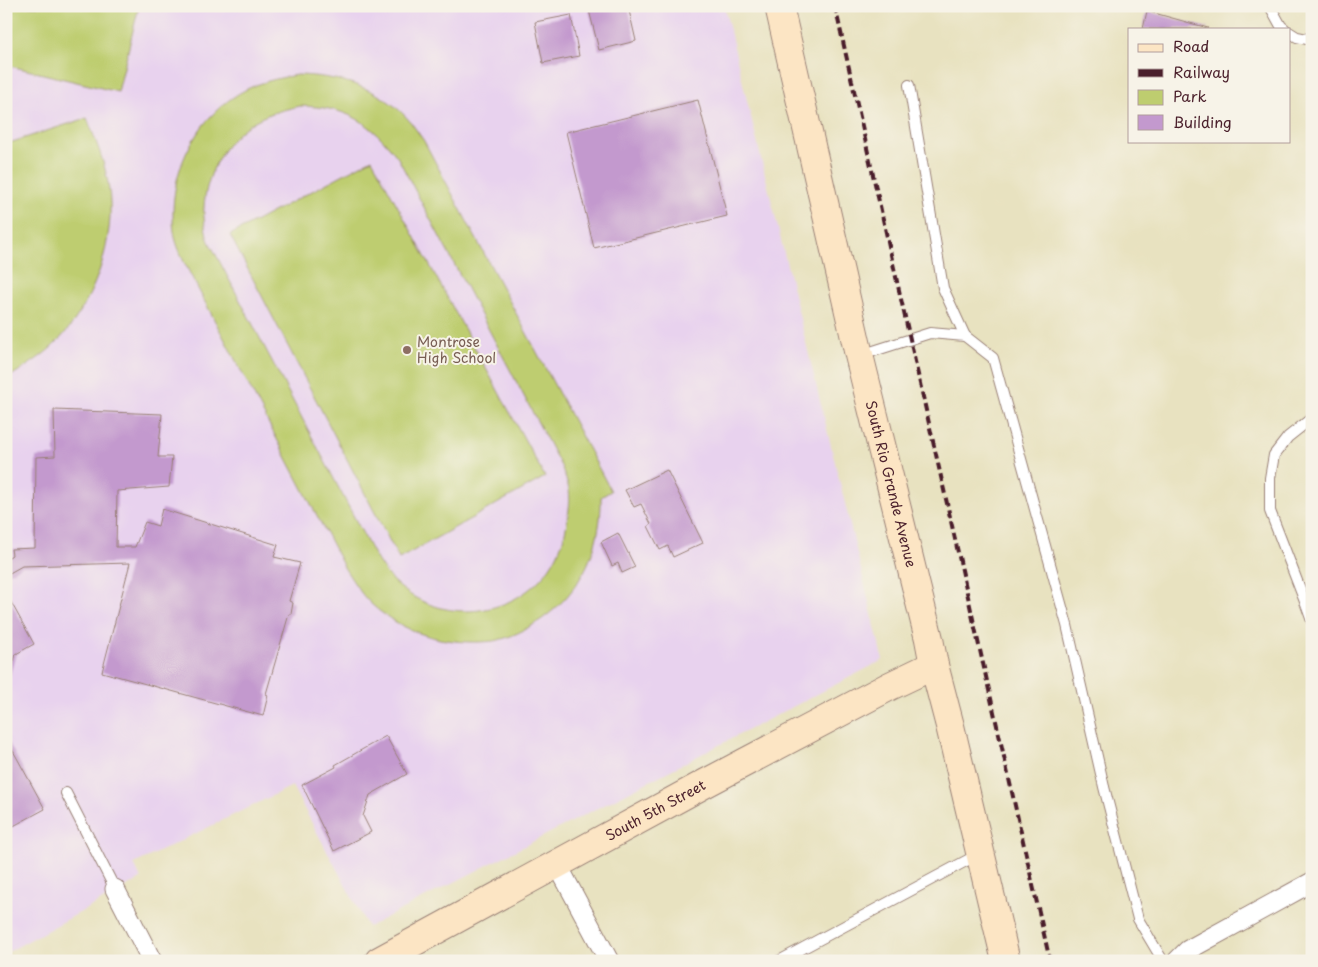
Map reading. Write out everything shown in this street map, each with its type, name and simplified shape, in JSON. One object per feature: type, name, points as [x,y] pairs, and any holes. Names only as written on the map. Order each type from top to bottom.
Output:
[{"type":"street","name":"South Rio Grande Avenue","points":[[779,6],[859,355],[1006,961]]},
{"type":"street","name":"South 5th Street","points":[[379,961],[724,774],[890,686],[934,665]]},
{"type":"street","points":[[557,864],[609,961]]},
{"type":"street","points":[[1177,961],[1188,950],[1312,882]]},
{"type":"street","points":[[115,889],[152,961]]},
{"type":"lane","points":[[1270,6],[1284,28]]},
{"type":"lane","points":[[1290,33],[1297,37],[1312,40]]},
{"type":"lane","points":[[908,86],[943,288],[964,336],[993,358],[1067,625],[1104,787],[1138,919],[1163,961]]},
{"type":"lane","points":[[859,355],[930,333],[964,336]]},
{"type":"lane","points":[[1311,620],[1270,511],[1270,478],[1274,455],[1288,437],[1312,418]]},
{"type":"lane","points":[[66,793],[115,889]]},
{"type":"lane","points":[[779,961],[981,852]]},
{"type":"shaded area","name":"Montrose High School","points":[[6,6],[724,6],[883,660],[368,927],[292,786],[134,864],[141,879],[6,953]]},
{"type":"green space","points":[[6,6],[139,6],[118,92],[6,65]]},
{"type":"green space","points":[[297,75],[328,78],[357,85],[385,99],[397,108],[412,124],[424,141],[611,491],[601,497],[598,533],[587,566],[579,581],[556,608],[542,619],[525,630],[500,640],[467,642],[431,637],[394,621],[377,610],[366,599],[345,569],[180,252],[173,226],[175,191],[179,171],[196,135],[208,119],[238,94],[261,83]],"holes":[[[300,106],[331,109],[356,118],[377,134],[398,158],[562,468],[570,495],[566,528],[556,556],[541,579],[520,596],[496,607],[469,611],[443,608],[417,598],[387,575],[373,553],[208,238],[204,216],[207,186],[219,158],[228,145],[238,133],[262,118]]]},
{"type":"green space","points":[[87,118],[99,150],[108,183],[110,204],[106,249],[91,292],[67,330],[42,355],[6,379],[6,144]]},
{"type":"green space","points":[[372,159],[545,477],[399,559],[230,235]]},
{"type":"building","points":[[604,6],[628,6],[636,41],[599,50],[589,10]]},
{"type":"building","points":[[1147,11],[1208,28],[1143,28]]},
{"type":"building","points":[[571,15],[579,56],[543,63],[535,22]]},
{"type":"building","points":[[698,100],[727,216],[594,248],[566,132]]},
{"type":"building","points":[[54,410],[162,414],[158,457],[172,457],[169,487],[117,491],[116,547],[135,547],[145,522],[158,526],[162,509],[278,545],[274,557],[300,563],[289,601],[293,603],[291,614],[289,614],[266,694],[268,695],[263,716],[102,672],[130,563],[22,566],[6,575],[6,559],[12,555],[11,549],[35,548],[36,457],[55,456]]},
{"type":"building","points":[[667,470],[703,543],[673,557],[668,546],[660,550],[648,526],[651,524],[641,504],[634,507],[625,490]]},
{"type":"building","points":[[618,533],[635,567],[622,573],[618,563],[612,566],[601,542]]},
{"type":"building","points":[[6,593],[34,644],[16,654],[7,685]]},
{"type":"building","points":[[386,736],[407,774],[370,795],[363,816],[371,832],[334,851],[302,785],[336,767],[335,765]]},
{"type":"building","points":[[6,738],[45,809],[6,830]]},
{"type":"railway","points":[[835,6],[1050,961]]},
{"type":"place","name":"Montrose High School","points":[[407,350]]}]
